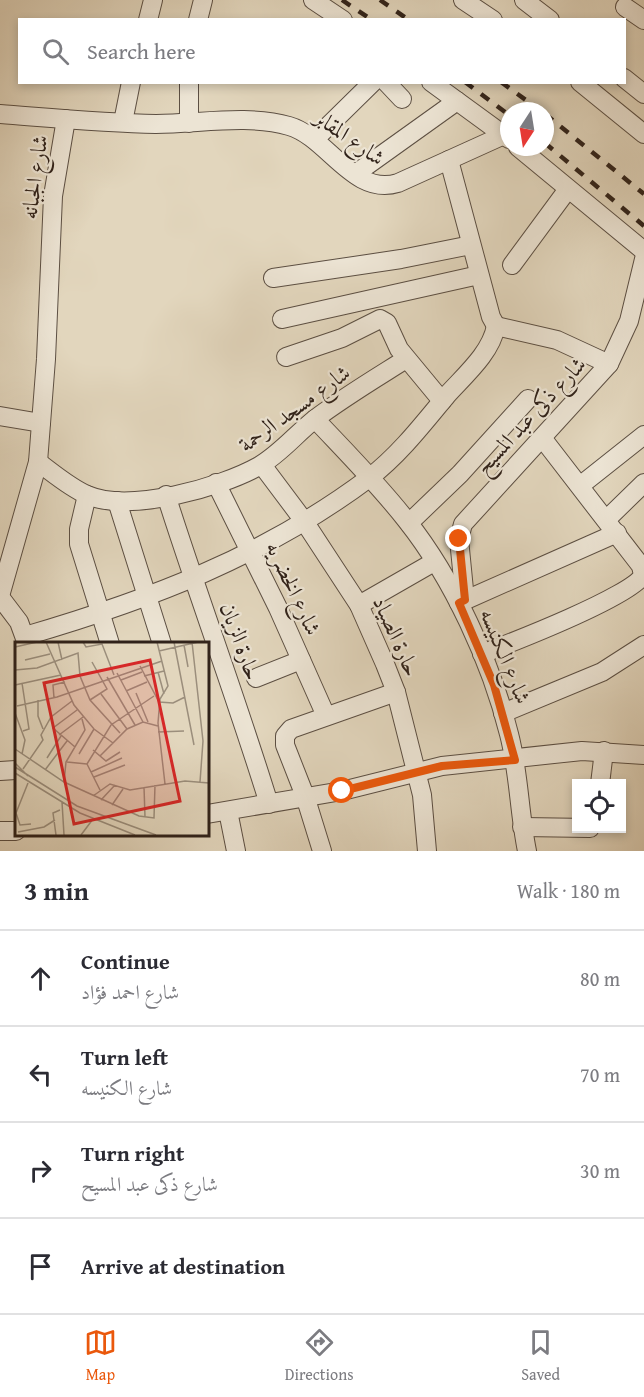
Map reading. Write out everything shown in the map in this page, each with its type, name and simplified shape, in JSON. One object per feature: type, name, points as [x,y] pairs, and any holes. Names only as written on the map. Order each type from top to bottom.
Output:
[{"type":"street","points":[[148,18],[153,0]]},
{"type":"street","points":[[198,18],[203,0]]},
{"type":"street","points":[[313,0],[340,18]]},
{"type":"street","points":[[463,0],[490,18]]},
{"type":"street","points":[[525,0],[548,18]]},
{"type":"street","points":[[626,80],[644,94]]},
{"type":"street","points":[[123,122],[131,84]]},
{"type":"street","points":[[189,84],[189,123]]},
{"type":"street","points":[[315,139],[371,84]]},
{"type":"street","points":[[388,84],[402,99]]},
{"type":"street","points":[[434,84],[500,133]]},
{"type":"street","points":[[583,84],[644,133]]},
{"type":"street","points":[[355,174],[457,101]]},
{"type":"street","name":"شارع المقابر","points":[[0,114],[123,122],[278,124],[297,129],[315,139],[355,174],[375,185],[390,185],[500,139]]},
{"type":"street","name":"شارع الجبانه","points":[[0,596],[38,462],[46,359],[50,232],[66,119]]},
{"type":"street","points":[[529,156],[644,251]]},
{"type":"street","points":[[0,596],[13,613],[26,640],[193,580],[250,552],[304,521],[370,477],[426,422],[487,348],[496,326],[479,275],[449,160]]},
{"type":"street","points":[[512,265],[568,189]]},
{"type":"street","points":[[273,278],[401,259],[471,244]]},
{"type":"street","name":"شارع ذكى عبد المسيح","points":[[462,602],[459,539],[463,524],[543,439],[609,364],[629,321],[644,259]]},
{"type":"street","points":[[282,319],[479,275]]},
{"type":"street","points":[[286,357],[342,338],[376,320],[384,321],[406,358],[442,401]]},
{"type":"street","points":[[496,326],[557,340],[609,364]]},
{"type":"street","name":"شارع مسجد الرحمة","points":[[38,462],[87,495],[117,501],[166,495],[216,483],[262,465],[315,419],[406,358]]},
{"type":"street","points":[[409,523],[480,453],[528,399]]},
{"type":"street","points":[[0,416],[41,423]]},
{"type":"street","name":"شارع الكنيسه","points":[[315,419],[370,477],[409,523],[462,602],[503,713],[515,760],[522,827],[527,851]]},
{"type":"street","points":[[581,485],[644,435]]},
{"type":"street","points":[[482,654],[570,618],[634,585],[643,575],[641,566],[612,526],[543,439]]},
{"type":"street","name":"حارة الصياد","points":[[262,465],[304,521],[359,605],[396,692],[417,772],[426,819],[427,851]]},
{"type":"street","name":"شارع الخضريه","points":[[216,483],[326,716]]},
{"type":"street","points":[[462,602],[612,526],[644,483]]},
{"type":"street","points":[[87,495],[79,529],[79,544],[109,642]]},
{"type":"street","name":"حارة الزيان","points":[[166,495],[193,580],[237,700],[269,804]]},
{"type":"street","points":[[117,501],[161,642]]},
{"type":"street","points":[[359,605],[434,562]]},
{"type":"street","points":[[503,713],[602,672],[644,645]]},
{"type":"street","points":[[256,678],[301,660]]},
{"type":"street","points":[[322,851],[305,796],[285,745],[285,736],[291,729],[396,692]]},
{"type":"street","points":[[600,779],[604,751]]},
{"type":"street","points":[[208,813],[382,783],[442,766],[604,751],[644,755]]},
{"type":"street","points":[[0,771],[15,770]]},
{"type":"street","points":[[228,811],[236,851]]},
{"type":"street","points":[[522,827],[572,828]]},
{"type":"railway","points":[[342,0],[369,18]]},
{"type":"railway","points":[[380,0],[406,18]]},
{"type":"railway","points":[[468,84],[500,108]]},
{"type":"railway","points":[[504,84],[529,102]]},
{"type":"railway","points":[[554,121],[644,194]]},
{"type":"railway","points":[[554,151],[644,226]]},
{"type":"route","points":[[342,791],[382,783],[442,766],[515,760],[494,685],[459,603],[465,600],[459,539]]}]
